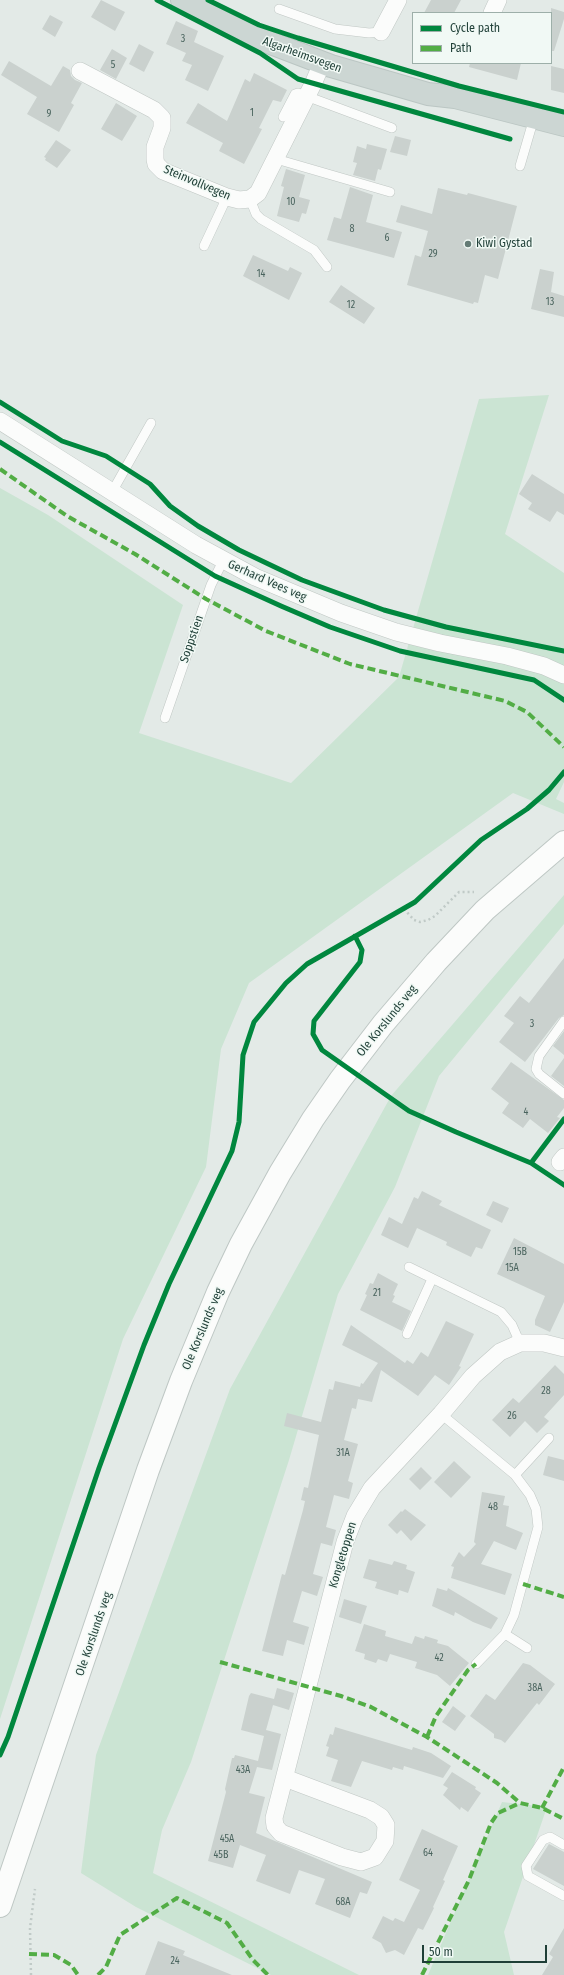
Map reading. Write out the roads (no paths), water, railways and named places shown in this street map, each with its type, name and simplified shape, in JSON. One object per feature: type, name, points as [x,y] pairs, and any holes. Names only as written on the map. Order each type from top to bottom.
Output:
[{"type":"main road","name":"Algarheimsvegen","points":[[182,0],[255,37],[322,63],[428,94],[455,97],[533,124],[564,140]]},
{"type":"main road","name":"Algarheimsvegen","points":[[533,124],[564,125]]},
{"type":"street","points":[[381,32],[398,0]]},
{"type":"street","points":[[492,12],[498,0]]},
{"type":"street","points":[[250,199],[258,193],[276,159],[322,63]]},
{"type":"street","name":"Steinvollvegen","points":[[80,71],[154,110],[162,118],[162,128],[155,147],[155,159],[156,164],[163,170],[227,197],[239,200],[250,199]]},
{"type":"street","name":"Gerhard Vees veg","points":[[0,421],[223,561],[295,594],[341,613],[396,632],[440,643],[514,658],[544,666],[564,675]]},
{"type":"street","name":"Ole Korslunds veg","points":[[0,1906],[148,1470],[181,1381],[218,1292],[241,1244],[280,1173],[313,1119],[340,1080],[383,1024],[436,962],[485,910],[564,842]]},
{"type":"street","name":"Kongletoppen","points":[[285,1778],[370,1810],[381,1818],[386,1825],[385,1841],[375,1857],[361,1862],[342,1857],[281,1832],[275,1826],[274,1818],[345,1542],[355,1516],[372,1488],[441,1414],[472,1376],[500,1352],[520,1343],[544,1343],[564,1348]]},
{"type":"lane","points":[[279,9],[335,29],[369,33],[381,32]]},
{"type":"lane","points":[[283,117],[295,94],[298,93],[359,114],[392,128]]},
{"type":"lane","points":[[520,166],[533,124]]},
{"type":"lane","points":[[276,159],[390,192]]},
{"type":"lane","points":[[204,246],[227,197]]},
{"type":"lane","points":[[250,199],[256,214],[261,219],[314,250],[327,267]]},
{"type":"lane","points":[[112,492],[152,423]]},
{"type":"lane","name":"Soppstien","points":[[165,718],[212,585],[223,561]]},
{"type":"lane","points":[[564,1021],[539,1056],[536,1069],[539,1074],[564,1094]]},
{"type":"lane","points":[[409,1267],[501,1312],[512,1325],[520,1343]]},
{"type":"lane","points":[[407,1334],[432,1279]]},
{"type":"lane","points":[[441,1414],[515,1475],[530,1495],[536,1509],[538,1527],[514,1615],[505,1634],[476,1664]]},
{"type":"lane","points":[[515,1475],[549,1438]]},
{"type":"lane","points":[[505,1634],[527,1648]]},
{"type":"lane","points":[[564,1845],[550,1837],[543,1840],[526,1866],[528,1876],[564,1896]]},
{"type":"place","name":"Kiwi Gystad","points":[[468,244]]}]
